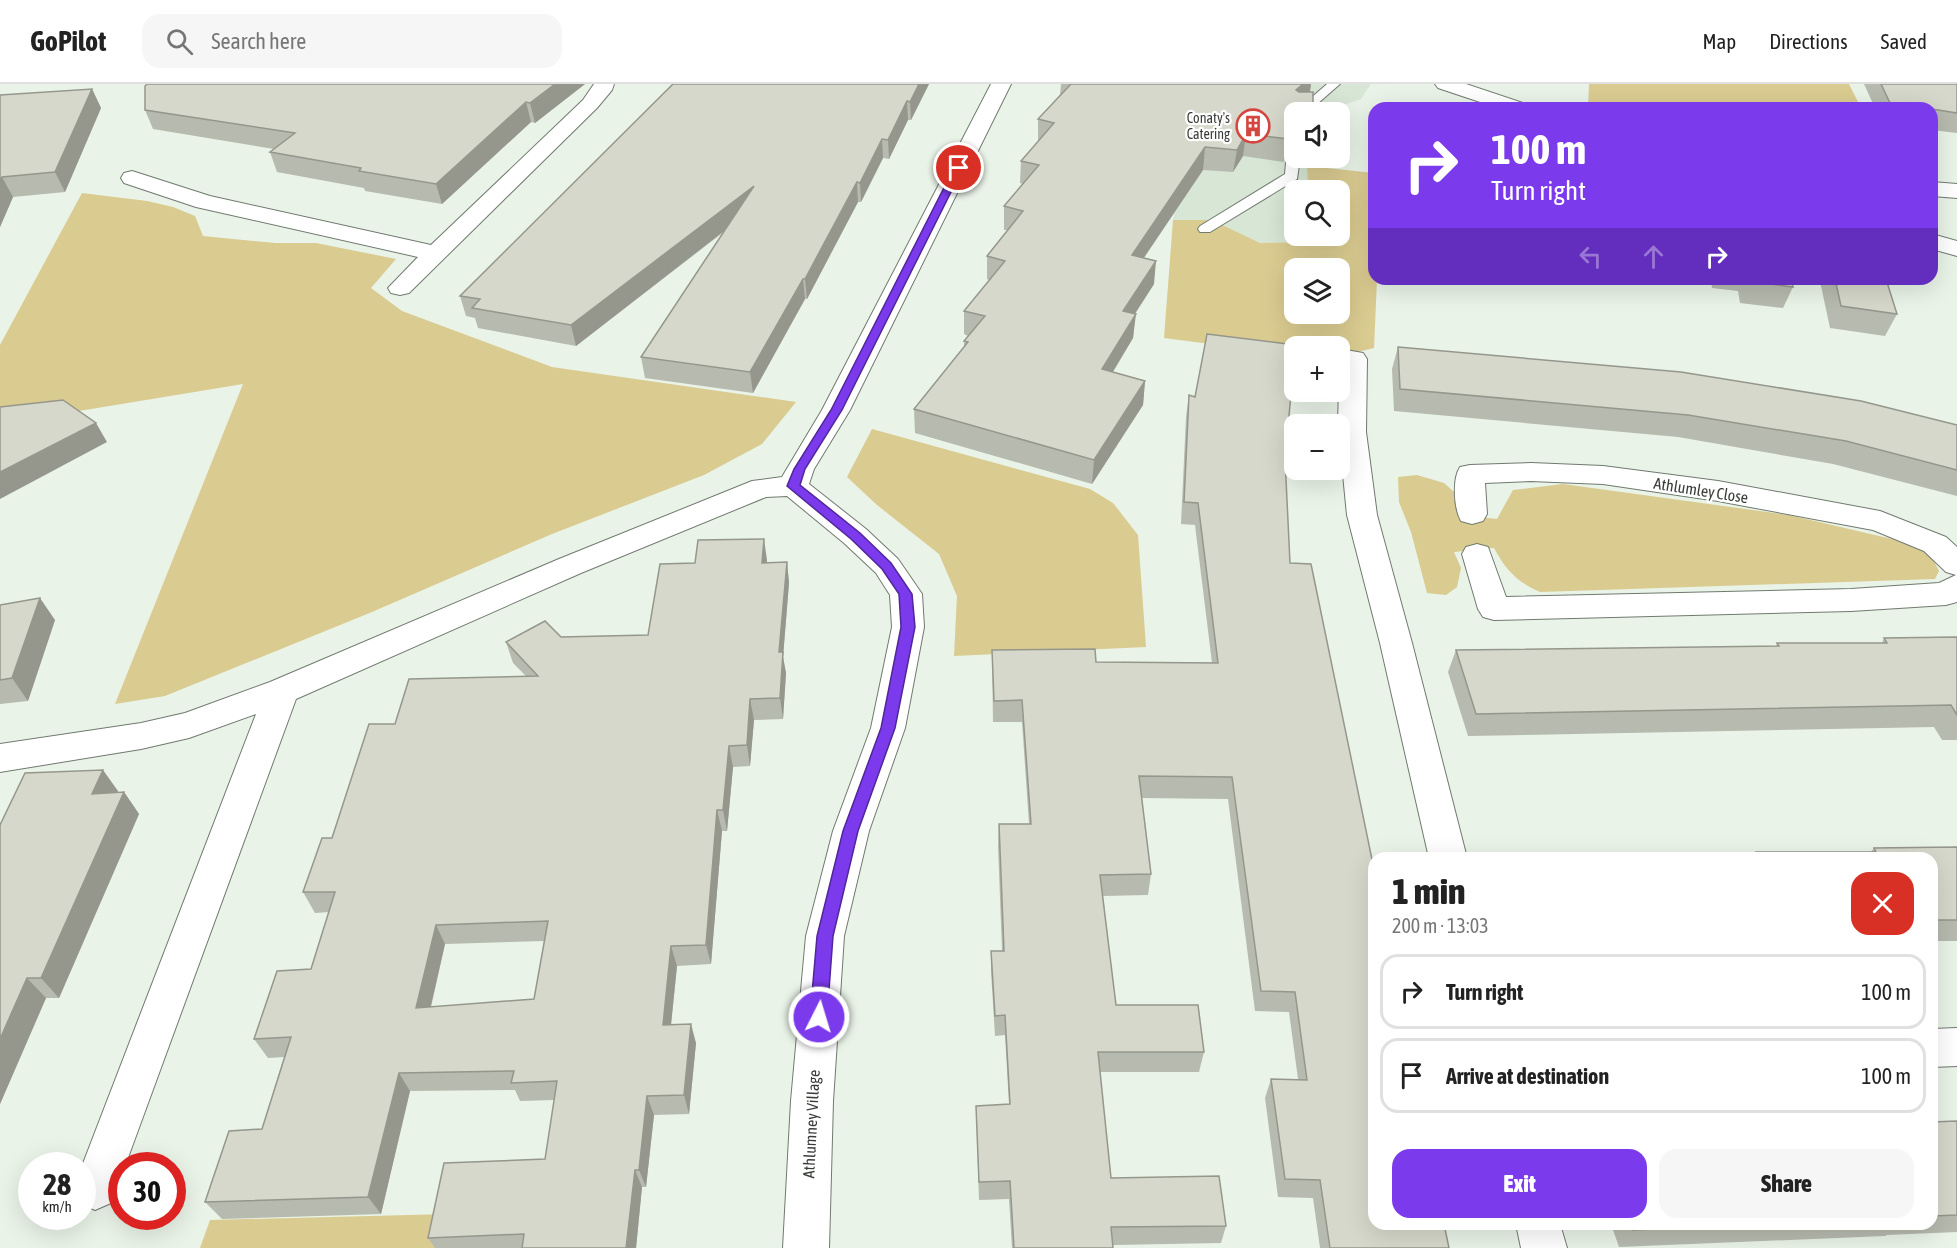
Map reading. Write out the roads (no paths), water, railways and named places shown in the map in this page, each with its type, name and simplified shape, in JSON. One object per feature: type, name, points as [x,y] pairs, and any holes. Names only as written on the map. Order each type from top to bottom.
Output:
[{"type":"street","points":[[400,288],[590,104],[602,90],[604,84]]},
{"type":"street","points":[[0,758],[141,736],[189,725],[282,691],[507,592],[762,488],[793,486],[800,469],[836,410],[1001,84]]},
{"type":"street","points":[[1445,84],[1500,102]]},
{"type":"street","points":[[132,178],[204,202],[434,253]]},
{"type":"street","points":[[1938,189],[1957,191]]},
{"type":"street","points":[[1938,243],[1957,249]]},
{"type":"street","points":[[1350,358],[1354,359],[1352,432],[1362,515],[1396,643],[1447,852]]},
{"type":"street","name":"Athlumley Close","points":[[1472,514],[1470,474],[1531,472],[1603,475],[1718,491],[1880,521],[1935,544],[1957,565]]},
{"type":"street","name":"Athlumney Village","points":[[793,486],[855,536],[887,566],[906,594],[908,627],[888,728],[851,831],[825,936],[812,1101],[806,1248]]},
{"type":"street","points":[[1477,554],[1494,609],[1851,600],[1946,594],[1957,586]]},
{"type":"street","points":[[96,1185],[282,691]]},
{"type":"street","points":[[1938,1048],[1957,1047]]},
{"type":"street","points":[[1540,1230],[1544,1248]]},
{"type":"lane","points":[[1313,102],[1334,84]]},
{"type":"lane","points":[[1205,229],[1292,176],[1292,168]]},
{"type":"place","name":"Conaty's Catering","points":[[1253,126]]}]
